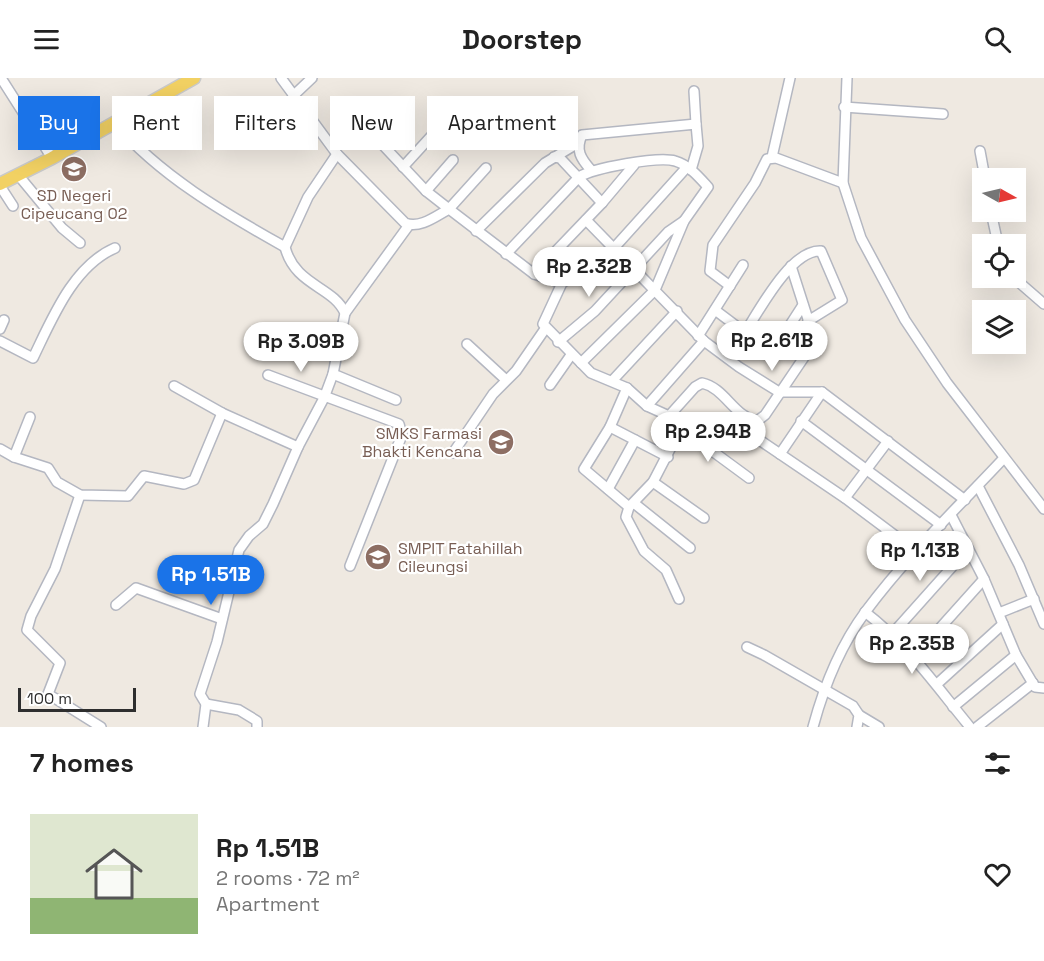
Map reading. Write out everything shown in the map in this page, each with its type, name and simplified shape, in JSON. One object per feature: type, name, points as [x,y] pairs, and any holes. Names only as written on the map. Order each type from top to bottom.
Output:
[{"type":"main road","points":[[161,96],[194,78]]},
{"type":"main road","points":[[0,185],[112,123]]},
{"type":"street","points":[[1,78],[52,158]]},
{"type":"street","points":[[281,78],[294,96],[312,78]]},
{"type":"street","points":[[772,157],[790,78]]},
{"type":"street","points":[[847,78],[844,106],[843,183],[861,238],[905,320],[1004,458],[1044,509]]},
{"type":"street","points":[[453,453],[505,379],[516,371],[545,329],[544,317],[562,283],[614,248],[689,168],[698,146],[694,91]]},
{"type":"street","points":[[844,106],[943,114]]},
{"type":"street","points":[[591,170],[582,160],[578,143],[582,135],[696,124]]},
{"type":"street","points":[[318,129],[337,154],[409,225]]},
{"type":"street","points":[[403,167],[427,141]]},
{"type":"street","points":[[139,150],[207,200],[285,246]]},
{"type":"street","points":[[387,150],[426,190],[506,254],[534,274],[562,283]]},
{"type":"street","points":[[476,231],[545,163],[566,150]]},
{"type":"street","points":[[980,151],[983,168]]},
{"type":"street","points":[[337,154],[313,189],[285,246],[288,258],[298,274],[335,301],[345,313]]},
{"type":"street","points":[[554,157],[560,158],[602,203]]},
{"type":"street","points":[[730,286],[710,271],[713,245],[755,183],[767,159],[772,157],[843,183]]},
{"type":"street","points":[[426,190],[453,160]]},
{"type":"street","points":[[506,254],[579,177],[591,170],[666,160],[689,168],[708,187],[684,220],[655,290],[581,363]]},
{"type":"street","points":[[534,274],[602,203],[634,165]]},
{"type":"street","points":[[202,727],[206,704],[201,694],[239,550],[249,536],[263,524],[298,447],[324,398],[333,374],[338,339],[345,313],[409,225],[423,223],[449,209],[486,168]]},
{"type":"street","points":[[19,176],[62,228],[80,243]]},
{"type":"street","points":[[0,185],[13,206]]},
{"type":"street","points":[[586,220],[701,338],[739,367],[780,392],[822,392],[965,500]]},
{"type":"street","points":[[558,342],[595,311],[676,224],[684,220]]},
{"type":"street","points":[[0,341],[33,358],[54,316],[91,262],[115,248]]},
{"type":"street","points":[[744,334],[790,266],[810,253],[821,251],[841,302],[808,321]]},
{"type":"street","points":[[647,406],[701,338],[743,265]]},
{"type":"street","points":[[790,266],[815,341],[765,415],[754,421],[750,430],[752,435],[845,498],[917,552]]},
{"type":"street","points":[[1026,288],[1044,304]]},
{"type":"street","points":[[716,310],[744,334],[772,353],[803,305]]},
{"type":"street","points":[[612,381],[677,311]]},
{"type":"street","points":[[545,329],[591,373],[627,388],[647,406],[669,416],[681,428],[749,478]]},
{"type":"street","points":[[467,344],[505,379]]},
{"type":"street","points":[[550,385],[571,355]]},
{"type":"street","points":[[333,374],[396,400]]},
{"type":"street","points":[[268,375],[324,398],[399,424],[402,429],[402,435],[350,566]]},
{"type":"street","points":[[669,416],[695,387],[702,383],[711,386],[741,413],[754,421]]},
{"type":"street","points":[[174,386],[222,414],[298,447]]},
{"type":"street","points":[[627,388],[610,427],[584,469],[690,548]]},
{"type":"street","points":[[780,454],[822,392]]},
{"type":"street","points":[[0,449],[14,457],[48,468],[57,482],[80,495],[128,495],[144,476],[189,483],[197,475],[222,414]]},
{"type":"street","points":[[14,457],[30,417]]},
{"type":"street","points":[[801,421],[941,525]]},
{"type":"street","points":[[610,427],[668,457]]},
{"type":"street","points":[[680,599],[666,570],[644,550],[627,521],[632,506],[653,482],[668,457],[681,428]]},
{"type":"street","points":[[608,489],[635,440]]},
{"type":"street","points":[[845,498],[888,441]]},
{"type":"street","points":[[813,727],[823,690],[837,660],[865,612],[941,525],[1004,458]]},
{"type":"street","points":[[653,482],[704,518]]},
{"type":"street","points":[[978,486],[1044,624]]},
{"type":"street","points":[[80,495],[55,569],[31,616],[27,630],[60,663],[48,694],[101,727]]},
{"type":"street","points":[[951,515],[984,579],[1016,655],[1038,689],[1044,688]]},
{"type":"street","points":[[893,633],[968,549]]},
{"type":"street","points":[[915,656],[984,579]]},
{"type":"street","points":[[116,605],[136,588],[222,619]]},
{"type":"street","points":[[999,614],[1034,599]]},
{"type":"street","points":[[865,612],[893,633],[915,656],[970,727]]},
{"type":"street","points":[[937,684],[1003,624]]},
{"type":"street","points":[[747,647],[853,706],[859,715],[879,727]]},
{"type":"street","points":[[953,707],[1016,655]]},
{"type":"street","points":[[977,727],[1033,683]]},
{"type":"street","points":[[206,704],[239,710],[257,721],[257,727]]},
{"type":"street","points":[[857,727],[859,715]]},
{"type":"place","name":"SD Negeri Cipeucang 02","points":[[74,169]]},
{"type":"place","name":"SMKS Farmasi Bhakti Kencana","points":[[501,442]]},
{"type":"place","name":"SMPIT Fatahillah Cileungsi","points":[[378,557]]}]
